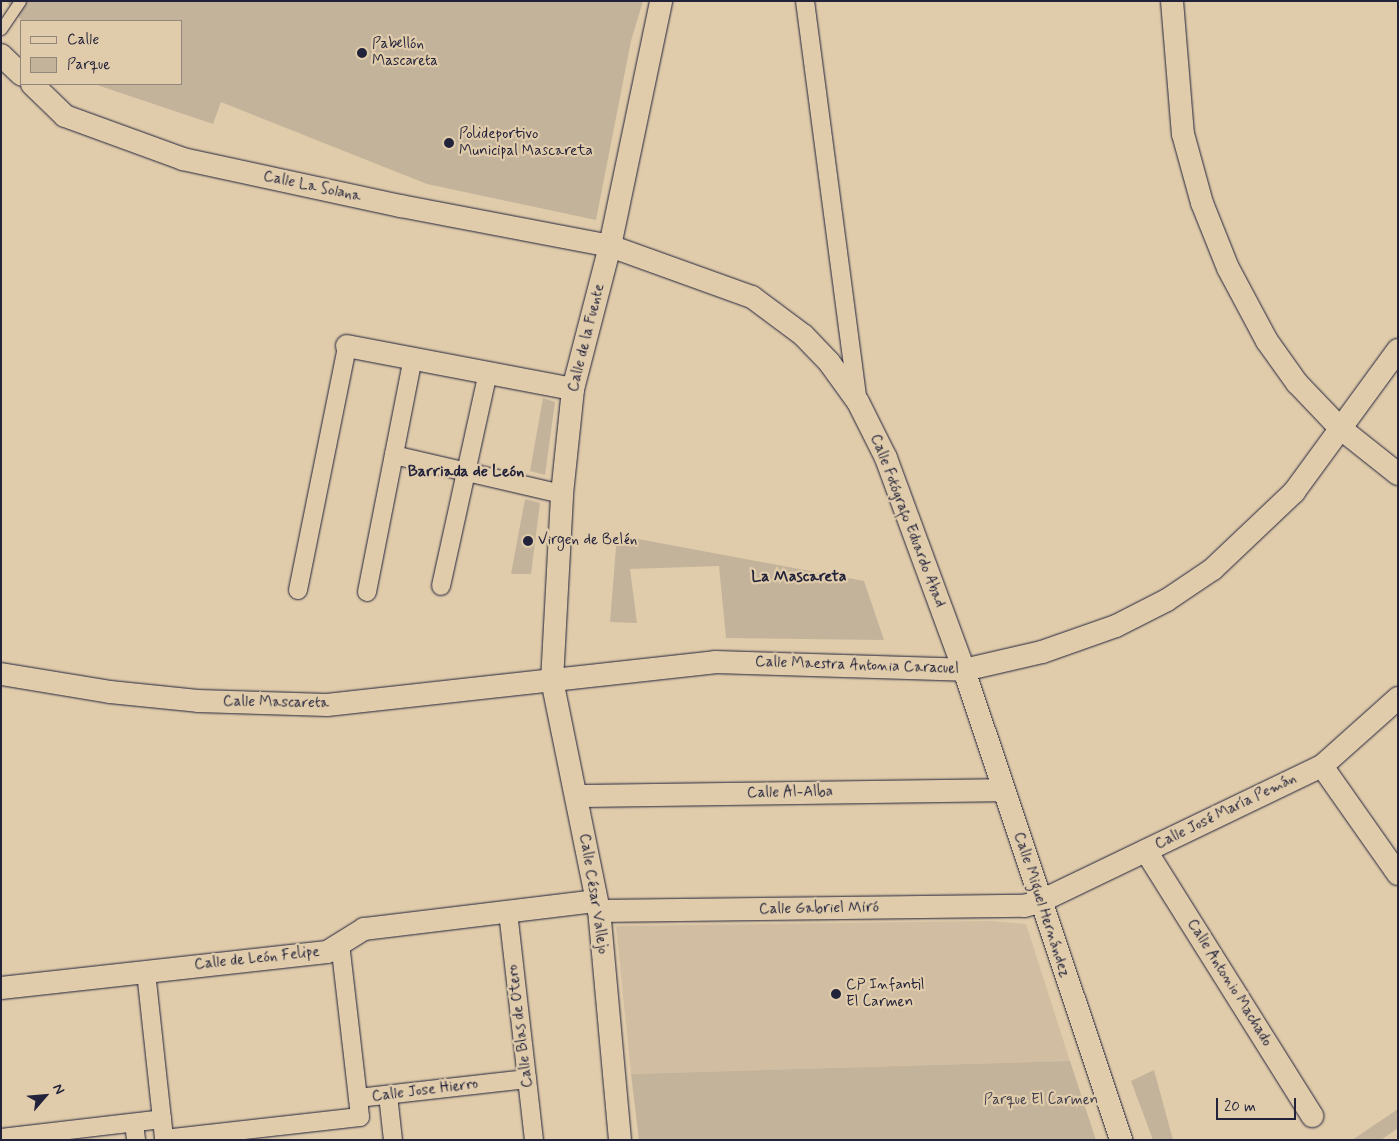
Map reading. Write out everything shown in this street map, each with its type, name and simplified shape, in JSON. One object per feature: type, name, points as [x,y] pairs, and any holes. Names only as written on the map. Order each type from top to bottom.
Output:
[{"type":"street","name":"Calle de la Fuente","points":[[552,681],[562,494],[573,389],[610,246],[661,1]]},
{"type":"street","points":[[805,1],[858,402]]},
{"type":"street","points":[[1172,1],[1183,134],[1209,219],[1228,268],[1267,341],[1297,383],[1340,428],[1398,474]]},
{"type":"street","points":[[1,55],[20,73]]},
{"type":"street","name":"Calle La Solana","points":[[33,85],[66,116],[183,159],[401,206],[610,246]]},
{"type":"street","name":"Calle Fotógrafo Eduardo Abad","points":[[610,246],[752,297],[804,336],[829,362],[858,402],[886,458],[964,670]]},
{"type":"street","points":[[298,590],[347,346],[573,389]]},
{"type":"street","name":"Calle Maestra Antonia Caracuel","points":[[552,681],[715,662],[964,670],[1042,652],[1116,626],[1166,600],[1213,569],[1252,535],[1294,492],[1398,350]]},
{"type":"street","points":[[367,592],[413,358]]},
{"type":"street","points":[[441,586],[488,373]]},
{"type":"street","points":[[394,455],[562,494]]},
{"type":"street","name":"Calle Miguel Hernández","points":[[964,670],[1121,1140]]},
{"type":"street","name":"Calle Mascareta","points":[[1,674],[110,692],[198,701],[327,705],[552,681]]},
{"type":"street","name":"Calle César Vallejo","points":[[552,681],[597,906],[620,1140]]},
{"type":"street","name":"Calle José María Pemán","points":[[1040,902],[1322,766],[1398,698]]},
{"type":"street","points":[[1322,766],[1398,874]]},
{"type":"street","name":"Calle Al-Alba","points":[[576,796],[1003,790]]},
{"type":"street","name":"Calle Antonio Machado","points":[[1146,851],[1312,1116]]},
{"type":"street","name":"Calle Gabriel Miró","points":[[597,906],[1024,906],[1040,902]]},
{"type":"street","name":"Calle de León Felipe","points":[[1,988],[327,952],[364,929],[508,912],[597,906]]},
{"type":"street","name":"Calle Blas de Otero","points":[[508,912],[534,1140]]},
{"type":"street","points":[[340,943],[358,1098]]},
{"type":"street","points":[[1,1138],[135,1131],[162,1119],[146,972]]},
{"type":"street","name":"Calle Jose Hierro","points":[[162,1119],[164,1139],[360,1117],[358,1098],[527,1079]]},
{"type":"street","points":[[388,1095],[393,1140]]},
{"type":"lane","points":[[1,29],[20,1]]},
{"type":"shaded area","name":"CP Infantil El Carmen","points":[[990,921],[1026,924],[1070,1061],[631,1074],[616,926]]},
{"type":"green space","name":"Polideportivo Municipal Mascareta","points":[[6,1],[643,1],[631,41],[596,220],[427,184],[221,102],[213,124],[98,85],[182,85],[182,20],[21,20]]},
{"type":"green space","points":[[543,398],[555,402],[545,475],[530,471]]},
{"type":"green space","points":[[525,499],[540,503],[531,574],[511,574]]},
{"type":"green space","points":[[617,535],[864,581],[884,640],[726,638],[719,566],[630,569],[637,623],[610,622]]},
{"type":"green space","name":"Parque El Carmen","points":[[1070,1061],[1096,1140],[639,1140],[631,1074]]},
{"type":"green space","points":[[1154,1070],[1173,1140],[1153,1140],[1131,1081]]},
{"type":"green space","points":[[1398,1109],[1398,1128],[1381,1140],[1352,1140]]},
{"type":"place","name":"Pabellón Mascareta","points":[[362,53]]},
{"type":"place","name":"Polideportivo Municipal Mascareta","points":[[449,143]]},
{"type":"place","name":"Virgen de Belén","points":[[528,541]]},
{"type":"place","name":"CP Infantil El Carmen","points":[[836,994]]},
{"type":"district","name":"Barriada de León","points":[[466,472]]},
{"type":"district","name":"La Mascareta","points":[[799,577]]}]
